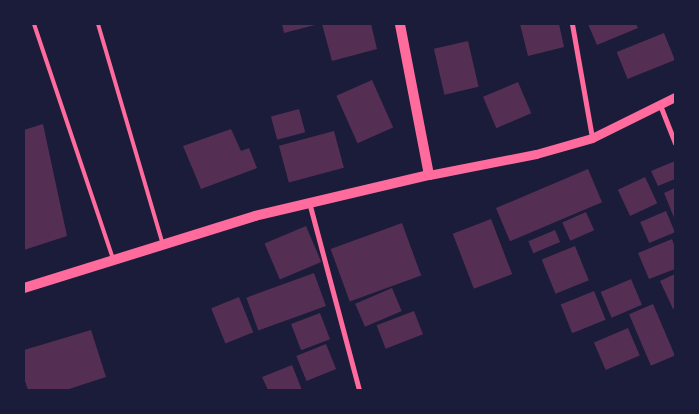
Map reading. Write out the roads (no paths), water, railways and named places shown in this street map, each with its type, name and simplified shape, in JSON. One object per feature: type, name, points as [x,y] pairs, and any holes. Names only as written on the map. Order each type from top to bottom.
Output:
[{"type":"main road","points":[[24,288],[162,242],[309,201],[429,175],[400,24]]},
{"type":"street","points":[[572,24],[592,138]]},
{"type":"street","points":[[429,175],[536,154],[592,138],[675,97]]},
{"type":"street","points":[[660,105],[675,143]]},
{"type":"street","points":[[309,201],[359,390]]},
{"type":"lane","points":[[34,24],[113,259]]},
{"type":"lane","points":[[98,24],[162,242]]}]
